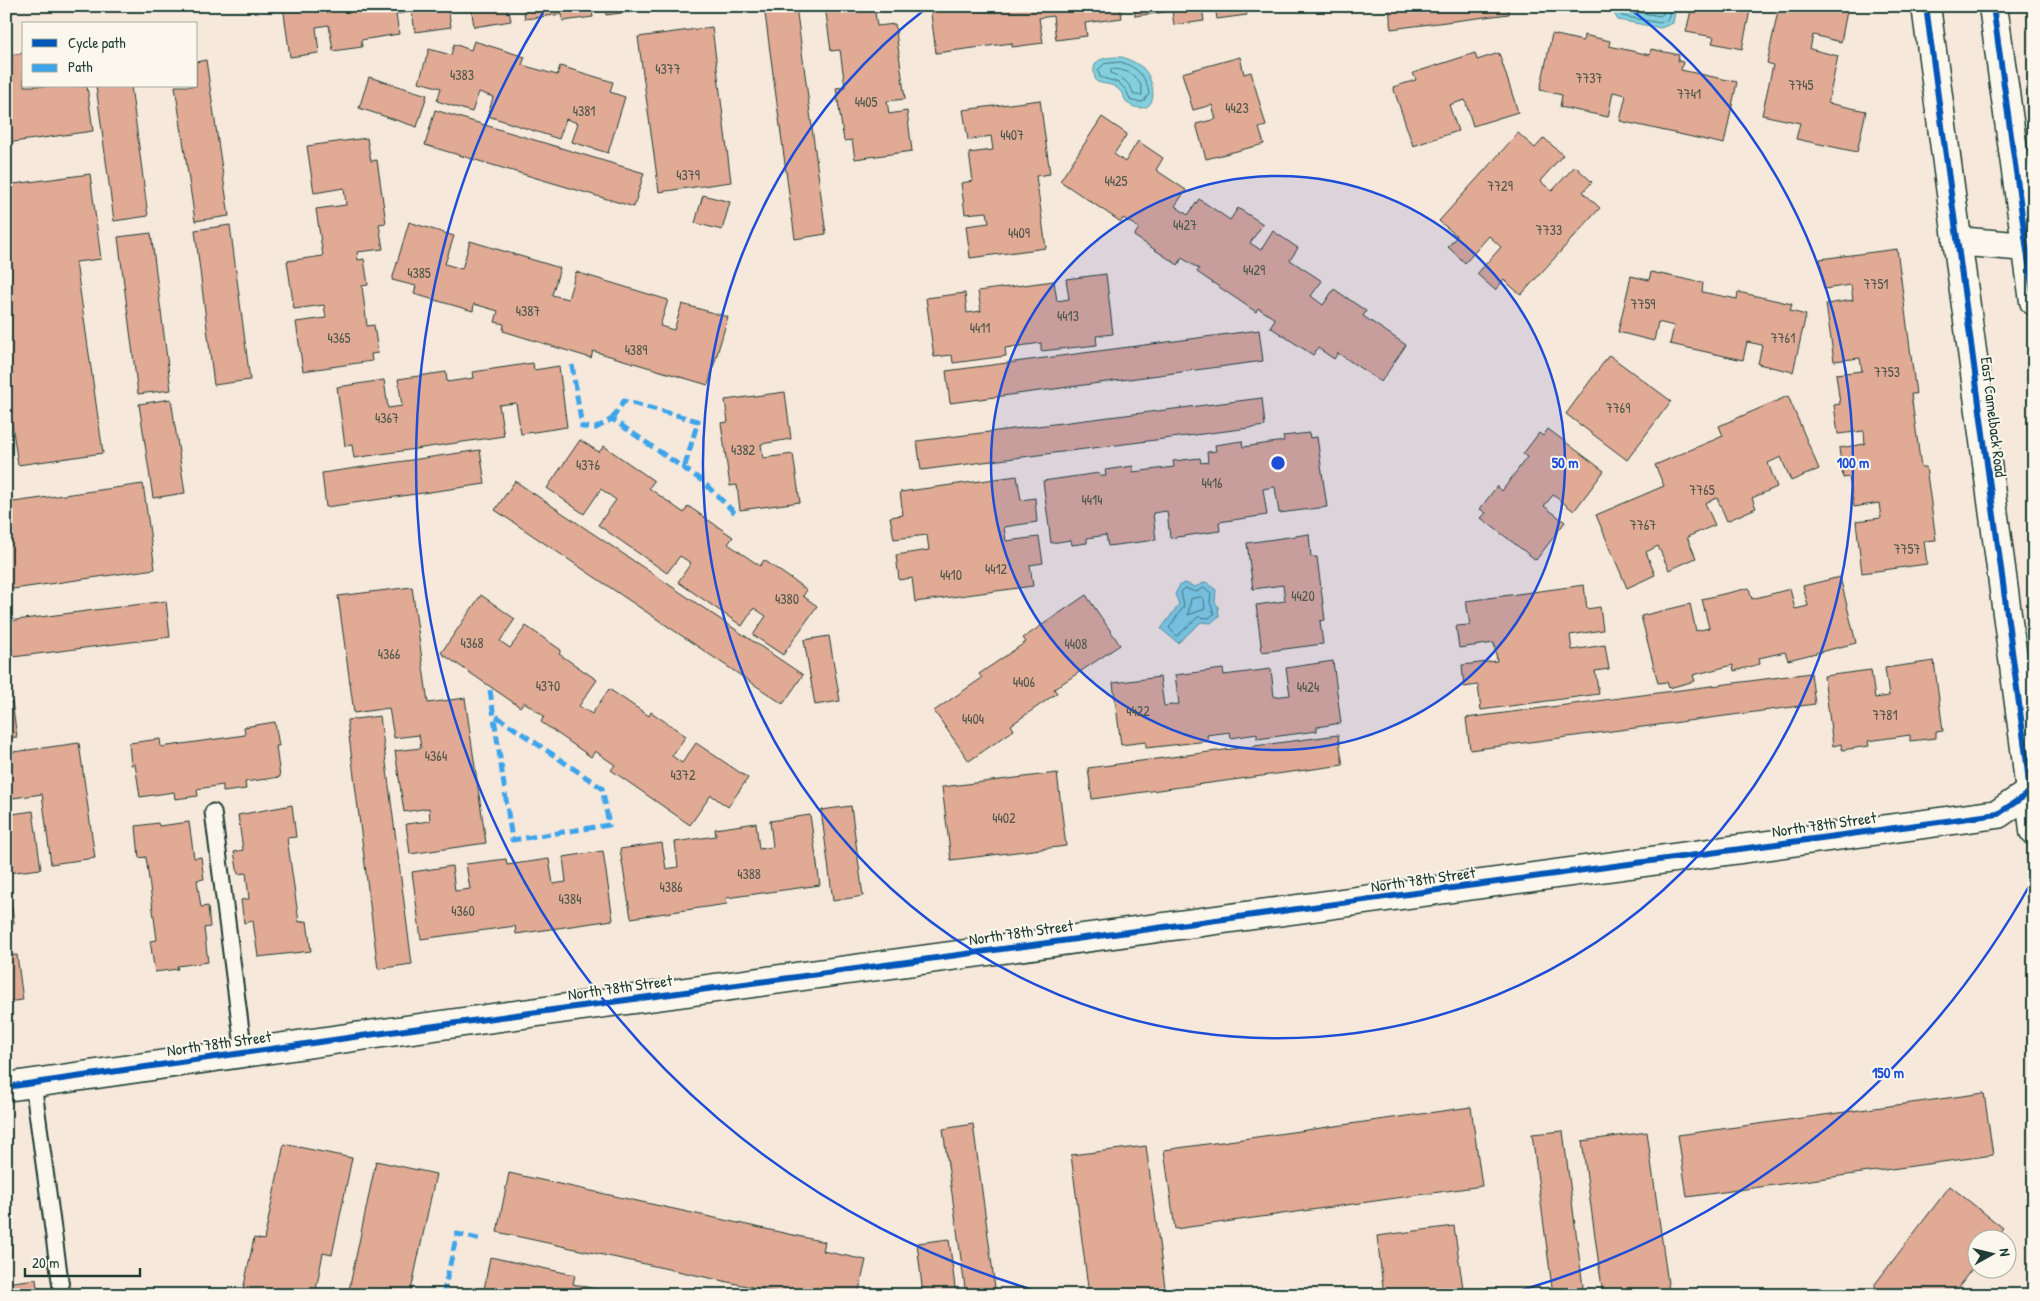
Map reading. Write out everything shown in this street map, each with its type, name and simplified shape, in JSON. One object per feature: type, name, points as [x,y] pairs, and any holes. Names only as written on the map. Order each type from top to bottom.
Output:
[{"type":"street","name":"East Camelback Road","points":[[1926,6],[2032,792],[2034,831]]},
{"type":"street","points":[[1993,6],[2034,301]]},
{"type":"street","points":[[1957,241],[2026,247]]},
{"type":"street","name":"North 78th Street","points":[[6,1087],[1998,814],[2032,792]]},
{"type":"street","points":[[1998,814],[2034,831]]},
{"type":"lane","points":[[213,812],[244,1054]]},
{"type":"lane","points":[[33,1083],[62,1295]]},
{"type":"water","points":[[1612,6],[1676,6],[1673,23],[1661,28],[1618,20],[1611,9]]},
{"type":"water","points":[[1122,57],[1131,60],[1147,73],[1153,95],[1152,101],[1148,106],[1143,108],[1131,106],[1117,88],[1096,81],[1094,68],[1099,60]]},
{"type":"water","points":[[1206,582],[1216,590],[1215,602],[1218,606],[1219,616],[1211,623],[1201,622],[1178,643],[1161,629],[1179,604],[1175,594],[1180,585],[1185,583],[1195,587]]},
{"type":"building","points":[[283,6],[448,6],[451,27],[415,32],[412,12],[396,14],[399,34],[361,40],[362,47],[333,51],[329,25],[316,27],[319,53],[290,57]]},
{"type":"building","points":[[471,6],[508,6],[511,21],[474,27]]},
{"type":"building","points":[[523,6],[591,6],[593,17],[563,21],[562,14],[525,19]]},
{"type":"building","points":[[605,6],[666,6],[666,7],[606,15]]},
{"type":"building","points":[[764,6],[796,6],[826,234],[795,239]]},
{"type":"building","points":[[825,6],[892,6],[893,9],[875,12],[877,26],[895,24],[905,99],[887,101],[889,114],[907,111],[912,151],[855,159],[852,140],[844,141],[836,88],[845,87],[840,50],[831,51]]},
{"type":"building","points":[[930,6],[1120,6],[1122,18],[1085,23],[1087,36],[1056,40],[1053,16],[1039,18],[1043,43],[1012,47],[1012,43],[936,53]]},
{"type":"building","points":[[1134,6],[1202,6],[1204,21],[1174,25],[1172,11],[1135,16]]},
{"type":"building","points":[[1215,6],[1246,6],[1247,15],[1217,19]]},
{"type":"building","points":[[1389,6],[1508,6],[1509,14],[1391,29]]},
{"type":"building","points":[[1692,6],[1751,6],[1742,49],[1712,43],[1714,37],[1686,32]]},
{"type":"building","points":[[1779,6],[1848,6],[1841,42],[1813,35],[1810,49],[1838,56],[1828,103],[1866,111],[1857,152],[1796,139],[1800,123],[1762,115],[1773,65],[1767,63]]},
{"type":"building","points":[[712,27],[731,182],[659,192],[638,37]]},
{"type":"building","points":[[1552,34],[1583,41],[1584,35],[1610,41],[1609,46],[1650,55],[1651,49],[1679,55],[1678,61],[1683,62],[1681,70],[1737,82],[1724,144],[1620,121],[1626,95],[1613,92],[1608,117],[1560,107],[1562,95],[1540,90]]},
{"type":"building","points":[[474,41],[525,57],[522,65],[557,75],[560,66],[613,82],[610,92],[625,97],[608,153],[572,142],[578,123],[566,119],[559,139],[488,116],[493,97],[479,92],[472,112],[437,101],[441,88],[419,82],[429,49],[451,55],[454,44],[471,50]]},
{"type":"building","points":[[22,53],[22,88],[87,88],[93,131],[6,143],[6,56]]},
{"type":"building","points":[[1475,53],[1477,60],[1499,53],[1518,112],[1473,126],[1465,100],[1449,105],[1458,131],[1413,146],[1393,87],[1416,80],[1413,73]]},
{"type":"building","points":[[1240,57],[1244,74],[1251,72],[1266,126],[1259,128],[1264,144],[1206,159],[1196,124],[1216,119],[1212,105],[1193,110],[1182,73]]},
{"type":"building","points":[[206,60],[229,216],[195,221],[175,88],[198,88],[198,62]]},
{"type":"building","points":[[369,77],[427,95],[417,127],[359,108]]},
{"type":"building","points":[[96,88],[131,88],[148,216],[114,221]]},
{"type":"building","points":[[1040,100],[1050,174],[1036,176],[1046,248],[970,258],[966,226],[989,223],[987,212],[965,214],[961,183],[973,181],[969,153],[993,150],[991,136],[968,140],[963,110]]},
{"type":"building","points":[[435,110],[644,173],[634,207],[425,145]]},
{"type":"building","points":[[1102,117],[1127,134],[1114,154],[1125,162],[1138,141],[1163,158],[1156,170],[1186,190],[1175,206],[1188,215],[1199,199],[1230,220],[1238,208],[1263,224],[1250,243],[1261,250],[1273,231],[1298,248],[1290,260],[1322,281],[1311,296],[1323,305],[1334,289],[1366,311],[1363,316],[1406,345],[1381,382],[1338,353],[1334,359],[1318,348],[1313,355],[1270,327],[1275,319],[1258,308],[1256,312],[1197,272],[1199,269],[1182,258],[1178,265],[1134,236],[1139,228],[1123,218],[1121,222],[1060,181]]},
{"type":"building","points":[[1518,133],[1535,148],[1544,138],[1563,155],[1540,181],[1552,191],[1575,166],[1592,182],[1583,192],[1600,208],[1521,295],[1504,280],[1495,290],[1477,274],[1501,247],[1489,236],[1465,263],[1448,247],[1457,236],[1439,221]]},
{"type":"building","points":[[367,138],[371,161],[377,160],[386,223],[379,224],[383,249],[357,252],[358,260],[364,259],[368,285],[362,286],[367,326],[374,325],[378,353],[371,354],[372,361],[303,371],[296,322],[326,318],[324,305],[294,309],[287,261],[323,256],[316,209],[346,205],[344,188],[314,193],[307,146]]},
{"type":"building","points":[[90,174],[101,259],[76,262],[103,453],[18,465],[6,383],[6,271],[9,271],[6,253],[6,185]]},
{"type":"building","points":[[703,195],[730,202],[722,230],[695,223]]},
{"type":"building","points":[[409,222],[454,236],[445,264],[462,269],[470,241],[560,268],[552,295],[568,299],[576,272],[668,300],[660,326],[674,330],[682,304],[728,317],[708,385],[593,351],[591,358],[503,331],[504,324],[495,322],[498,311],[474,304],[473,311],[414,294],[416,286],[392,280]]},
{"type":"building","points":[[230,225],[250,380],[214,385],[195,230]]},
{"type":"building","points":[[151,233],[171,390],[138,394],[118,237]]},
{"type":"building","points":[[1897,249],[1916,394],[1911,394],[1921,467],[1926,467],[1936,540],[1924,541],[1927,564],[1862,573],[1856,521],[1881,518],[1879,503],[1854,507],[1849,477],[1843,478],[1839,448],[1865,444],[1864,431],[1838,434],[1834,405],[1840,404],[1836,374],[1862,371],[1860,358],[1834,361],[1826,304],[1853,300],[1851,285],[1824,289],[1820,259]]},
{"type":"building","points":[[1651,272],[1703,283],[1702,292],[1737,299],[1738,292],[1792,304],[1790,311],[1806,315],[1793,372],[1758,364],[1762,345],[1747,342],[1743,360],[1670,344],[1674,326],[1658,322],[1654,341],[1618,332],[1631,276],[1649,280]]},
{"type":"building","points":[[1106,274],[1113,334],[1096,336],[1097,345],[1041,351],[1041,343],[1005,348],[1006,356],[953,363],[952,355],[934,357],[926,298],[965,293],[967,313],[981,311],[978,291],[1054,281],[1057,301],[1069,299],[1066,279]]},
{"type":"building","points":[[1259,330],[1263,361],[950,403],[946,371]]},
{"type":"building","points":[[1609,355],[1671,401],[1627,460],[1566,414]]},
{"type":"building","points":[[533,363],[534,370],[559,366],[567,427],[521,434],[516,403],[499,405],[504,436],[354,458],[352,445],[345,446],[337,387],[384,380],[388,408],[402,406],[398,379],[446,372],[447,382],[474,378],[473,372]]},
{"type":"building","points":[[785,392],[791,439],[761,444],[763,458],[793,454],[800,502],[740,510],[737,485],[730,486],[721,423],[728,422],[725,400]]},
{"type":"building","points":[[1788,396],[1819,469],[1791,481],[1781,457],[1768,463],[1777,487],[1752,498],[1756,508],[1727,521],[1717,498],[1705,503],[1715,525],[1687,537],[1696,558],[1669,570],[1658,546],[1646,552],[1655,575],[1627,588],[1596,515],[1664,486],[1655,465],[1723,436],[1719,426]]},
{"type":"building","points":[[1262,398],[1265,426],[921,470],[917,441]]},
{"type":"building","points":[[171,399],[185,493],[153,498],[139,404]]},
{"type":"building","points":[[1548,429],[1604,471],[1574,511],[1553,495],[1544,506],[1565,522],[1536,560],[1481,518],[1486,513],[1480,509],[1497,486],[1502,491],[1527,457],[1523,454],[1539,433],[1543,436]]},
{"type":"building","points":[[1309,433],[1310,438],[1317,437],[1327,507],[1279,513],[1275,487],[1263,489],[1267,515],[1219,522],[1220,531],[1170,538],[1167,511],[1153,513],[1156,540],[1108,546],[1106,535],[1087,538],[1087,543],[1072,545],[1071,540],[1051,543],[1043,481],[1099,473],[1100,476],[1106,476],[1105,470],[1133,466],[1133,472],[1174,467],[1173,461],[1200,458],[1201,463],[1208,462],[1207,452],[1216,451],[1215,445],[1242,441],[1243,447],[1284,441],[1283,436]]},
{"type":"building","points":[[580,440],[599,452],[604,446],[654,481],[649,488],[684,513],[688,506],[733,537],[728,544],[760,566],[764,560],[807,590],[803,596],[817,606],[783,655],[753,635],[766,616],[754,608],[742,626],[678,582],[691,563],[680,556],[667,573],[598,525],[616,500],[601,489],[584,514],[547,488]]},
{"type":"building","points":[[480,450],[485,484],[326,507],[322,473]]},
{"type":"building","points":[[1017,476],[1021,500],[1035,498],[1037,522],[1004,527],[1006,541],[1039,537],[1043,563],[1030,565],[1033,586],[915,602],[912,578],[899,580],[896,555],[929,550],[927,535],[894,539],[890,517],[903,515],[900,492]]},
{"type":"building","points":[[515,481],[803,675],[783,704],[495,510]]},
{"type":"building","points":[[143,484],[155,569],[6,590],[6,503]]},
{"type":"building","points":[[1309,534],[1311,557],[1317,557],[1325,620],[1320,621],[1323,644],[1262,652],[1256,605],[1285,601],[1283,585],[1253,589],[1247,543]]},
{"type":"building","points":[[1840,577],[1856,643],[1788,660],[1785,652],[1759,658],[1760,664],[1734,671],[1733,665],[1693,675],[1695,681],[1669,688],[1667,682],[1658,683],[1641,616],[1690,604],[1696,631],[1709,628],[1702,599],[1749,588],[1752,599],[1790,589],[1795,609],[1808,606],[1803,586]]},
{"type":"building","points":[[1584,585],[1587,609],[1600,607],[1603,630],[1570,635],[1572,650],[1605,645],[1609,669],[1595,671],[1599,694],[1481,710],[1478,685],[1464,687],[1462,665],[1497,661],[1494,643],[1459,648],[1456,626],[1470,625],[1466,601]]},
{"type":"building","points":[[412,587],[428,703],[465,698],[486,843],[410,854],[406,824],[430,821],[429,808],[404,812],[395,751],[421,748],[419,735],[394,738],[389,708],[354,713],[338,596]]},
{"type":"building","points":[[481,595],[515,619],[500,641],[510,648],[526,626],[561,650],[559,654],[597,680],[579,706],[592,714],[609,689],[649,716],[651,712],[686,736],[672,756],[682,763],[696,743],[748,778],[728,807],[711,795],[690,825],[611,770],[615,765],[595,751],[591,757],[541,722],[544,716],[524,702],[520,707],[441,653]]},
{"type":"building","points":[[1086,595],[1120,645],[1054,689],[1057,693],[1011,725],[1014,730],[969,761],[934,711],[982,678],[979,674],[1026,642],[1023,638]]},
{"type":"building","points":[[166,601],[170,637],[13,657],[8,621]]},
{"type":"building","points":[[829,636],[840,701],[815,705],[804,640]]},
{"type":"building","points":[[1333,661],[1341,723],[1317,727],[1317,731],[1257,739],[1257,734],[1231,738],[1230,732],[1207,735],[1208,741],[1146,748],[1146,742],[1121,745],[1113,683],[1160,677],[1164,706],[1179,704],[1175,675],[1223,669],[1224,675],[1271,669],[1274,697],[1290,695],[1286,668]]},
{"type":"building","points":[[1934,661],[1943,731],[1936,732],[1936,738],[1910,741],[1910,735],[1868,741],[1869,746],[1842,750],[1841,744],[1833,746],[1824,676],[1871,670],[1875,698],[1889,696],[1885,668]]},
{"type":"building","points":[[1811,673],[1815,704],[1470,750],[1466,718]]},
{"type":"building","points":[[12,702],[17,737],[6,738],[6,703]]},
{"type":"building","points":[[380,716],[412,964],[378,969],[347,720]]},
{"type":"building","points":[[275,722],[279,746],[276,746],[280,777],[245,782],[246,789],[223,792],[223,785],[197,789],[198,796],[175,799],[174,792],[140,797],[135,764],[131,765],[129,743],[160,739],[161,747],[245,735],[244,727]]},
{"type":"building","points":[[1338,735],[1343,765],[1092,799],[1088,768]]},
{"type":"building","points":[[79,743],[95,858],[51,864],[42,794],[6,799],[6,753]]},
{"type":"building","points":[[1057,773],[1066,846],[951,860],[942,787]]},
{"type":"building","points":[[292,805],[296,837],[287,838],[299,922],[307,921],[311,951],[258,957],[253,921],[244,923],[241,900],[249,899],[246,873],[238,874],[234,852],[243,850],[238,815]]},
{"type":"building","points":[[851,806],[863,896],[833,901],[821,810]]},
{"type":"building","points":[[33,811],[41,869],[7,873],[14,923],[6,924],[6,815]]},
{"type":"building","points":[[810,815],[820,885],[726,898],[727,904],[631,918],[620,849],[662,843],[666,869],[678,867],[675,842],[716,836],[715,829],[756,823],[759,849],[773,847],[770,821]]},
{"type":"building","points":[[189,822],[194,858],[201,857],[204,879],[197,880],[201,907],[208,906],[210,927],[204,928],[208,962],[177,966],[178,969],[155,972],[150,941],[157,940],[146,857],[139,858],[136,826],[158,823],[159,826]]},
{"type":"building","points":[[603,851],[613,920],[516,934],[515,926],[421,939],[412,872],[452,866],[455,891],[470,889],[466,864],[506,859],[507,865],[549,859],[553,884],[566,882],[563,857]]},
{"type":"building","points":[[17,955],[23,1000],[6,1002],[6,956]]},
{"type":"building","points":[[1984,1093],[1993,1155],[1687,1197],[1678,1135]]},
{"type":"building","points":[[1471,1107],[1482,1186],[1175,1229],[1164,1150]]},
{"type":"building","points":[[973,1124],[996,1295],[966,1295],[943,1129]]},
{"type":"building","points":[[1563,1131],[1584,1295],[1553,1295],[1532,1134]]},
{"type":"building","points":[[1647,1132],[1669,1291],[1679,1295],[1603,1295],[1582,1141]]},
{"type":"building","points":[[284,1144],[352,1158],[332,1255],[323,1253],[315,1295],[242,1295],[254,1238],[264,1240]]},
{"type":"building","points":[[1146,1146],[1166,1295],[1089,1295],[1071,1155]]},
{"type":"building","points":[[376,1161],[436,1174],[410,1295],[348,1295]]},
{"type":"building","points":[[509,1173],[825,1242],[823,1251],[866,1260],[858,1295],[788,1295],[497,1232]]},
{"type":"building","points":[[1950,1186],[2003,1228],[1968,1228],[1968,1274],[1952,1295],[1876,1295],[1875,1284]]},
{"type":"building","points":[[6,1205],[12,1256],[6,1256]]},
{"type":"building","points":[[1454,1226],[1464,1295],[1384,1295],[1377,1236]]},
{"type":"building","points":[[949,1239],[956,1295],[923,1295],[917,1243]]},
{"type":"building","points":[[490,1257],[575,1275],[573,1284],[622,1295],[483,1295]]},
{"type":"building","points":[[36,1279],[38,1295],[6,1295],[6,1283]]},
{"type":"marked path","points":[[572,365],[582,427],[596,428],[612,419],[701,480],[735,513]]},
{"type":"marked path","points":[[612,419],[624,401],[698,421],[684,469]]},
{"type":"marked path","points":[[490,690],[512,840],[609,825],[602,788],[493,714]]},
{"type":"marked path","points":[[443,1295],[457,1234],[482,1240]]},
{"type":"cycle path","points":[[1926,6],[2026,756],[2034,831]]},
{"type":"cycle path","points":[[1993,6],[2034,301]]},
{"type":"cycle path","points":[[6,1087],[361,1036],[1998,814],[2034,791]]}]
